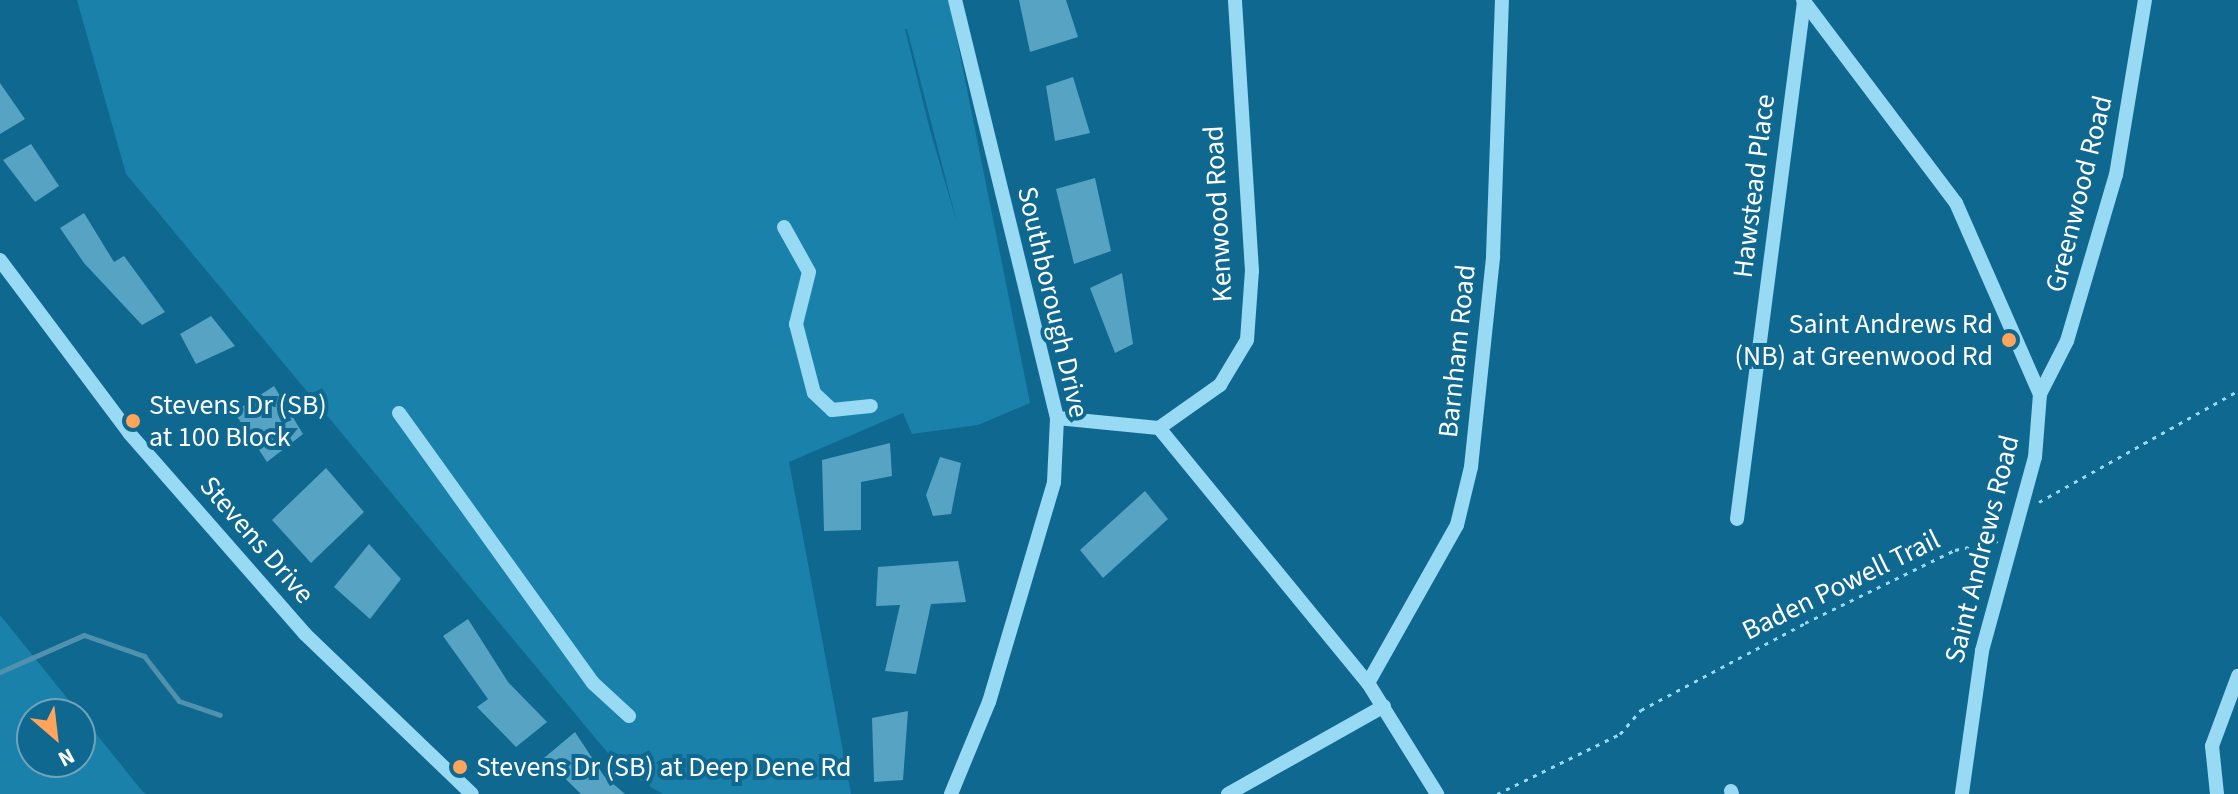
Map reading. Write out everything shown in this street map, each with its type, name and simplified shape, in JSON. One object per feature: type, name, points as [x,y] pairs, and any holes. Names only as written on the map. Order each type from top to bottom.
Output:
[{"type":"street","name":"Southborough Drive","points":[[951,794],[989,702],[1054,482],[1057,418],[955,0]]},
{"type":"street","name":"Kenwood Road","points":[[1159,428],[1220,385],[1247,340],[1252,271],[1235,0]]},
{"type":"street","name":"Barnham Road","points":[[1368,683],[1457,525],[1471,467],[1493,256],[1502,0]]},
{"type":"street","name":"Greenwood Road","points":[[2040,394],[2067,341],[2116,175],[2145,0]]},
{"type":"street","name":"Saint Andrews Road","points":[[1803,1],[1956,203],[2040,394],[2035,457],[1982,651],[1962,794]]},
{"type":"street","name":"Hawstead Place","points":[[1737,519],[1803,1]]},
{"type":"street","points":[[784,227],[809,272],[796,324],[814,393],[832,410],[871,406]]},
{"type":"street","name":"Stevens Drive","points":[[0,260],[130,434],[305,634],[472,794]]},
{"type":"street","points":[[399,413],[593,683],[629,716]]},
{"type":"street","points":[[1057,418],[1159,428],[1368,683],[1437,794]]},
{"type":"street","points":[[2217,794],[2212,746],[2238,676]]},
{"type":"street","points":[[1228,794],[1384,706]]},
{"type":"path","points":[[2035,508],[2043,497],[2238,391]]},
{"type":"path","name":"Baden Powell Trail","points":[[1497,794],[1620,734],[1641,710],[1743,655],[1955,550],[2012,543]]},
{"type":"shaded area","points":[[77,0],[949,0],[1030,403],[978,425],[912,434],[903,413],[789,462],[851,794],[663,794],[622,770],[126,174]],"holes":[[[907,29],[957,223],[930,130]]]},
{"type":"shaded area","points":[[0,615],[67,698],[16,698],[16,778],[96,778],[96,734],[147,794],[0,794]]},
{"type":"building","points":[[1019,0],[1066,0],[1078,37],[1030,52]]},
{"type":"building","points":[[1073,77],[1090,133],[1055,141],[1046,86]]},
{"type":"building","points":[[0,83],[25,119],[0,134]]},
{"type":"building","points":[[31,144],[59,186],[35,202],[3,160]]},
{"type":"building","points":[[1095,178],[1111,251],[1074,264],[1056,189]]},
{"type":"building","points":[[84,213],[114,262],[124,256],[165,312],[142,325],[84,263],[60,228]]},
{"type":"building","points":[[1122,273],[1133,344],[1115,353],[1090,288]]},
{"type":"building","points":[[211,316],[235,346],[196,364],[180,334]]},
{"type":"building","points":[[274,386],[303,434],[267,462],[234,412]]},
{"type":"building","points":[[890,443],[892,476],[861,482],[861,530],[824,531],[822,460]]},
{"type":"building","points":[[940,457],[961,463],[951,514],[933,516],[926,495]]},
{"type":"building","points":[[326,468],[364,512],[311,563],[272,520]]},
{"type":"building","points":[[1145,491],[1168,519],[1103,578],[1080,550]]},
{"type":"building","points":[[369,544],[401,579],[370,619],[334,587]]},
{"type":"building","points":[[958,561],[966,602],[931,604],[916,674],[885,671],[900,605],[876,606],[878,567]]},
{"type":"building","points":[[468,619],[508,682],[547,722],[516,747],[477,707],[488,699],[443,636]]},
{"type":"building","points":[[908,711],[903,780],[874,782],[872,718]]},
{"type":"building","points":[[575,732],[604,776],[625,794],[581,794],[544,758]]},
{"type":"waterway","points":[[0,672],[84,635],[144,656],[179,701],[220,715]]},
{"type":"place","name":"Saint Andrews Rd (NB) at Greenwood Rd","points":[[2009,340]]},
{"type":"place","name":"Stevens Dr (SB) at 100 Block","points":[[133,421]]},
{"type":"place","name":"Stevens Dr (SB) at Deep Dene Rd","points":[[460,767]]}]
